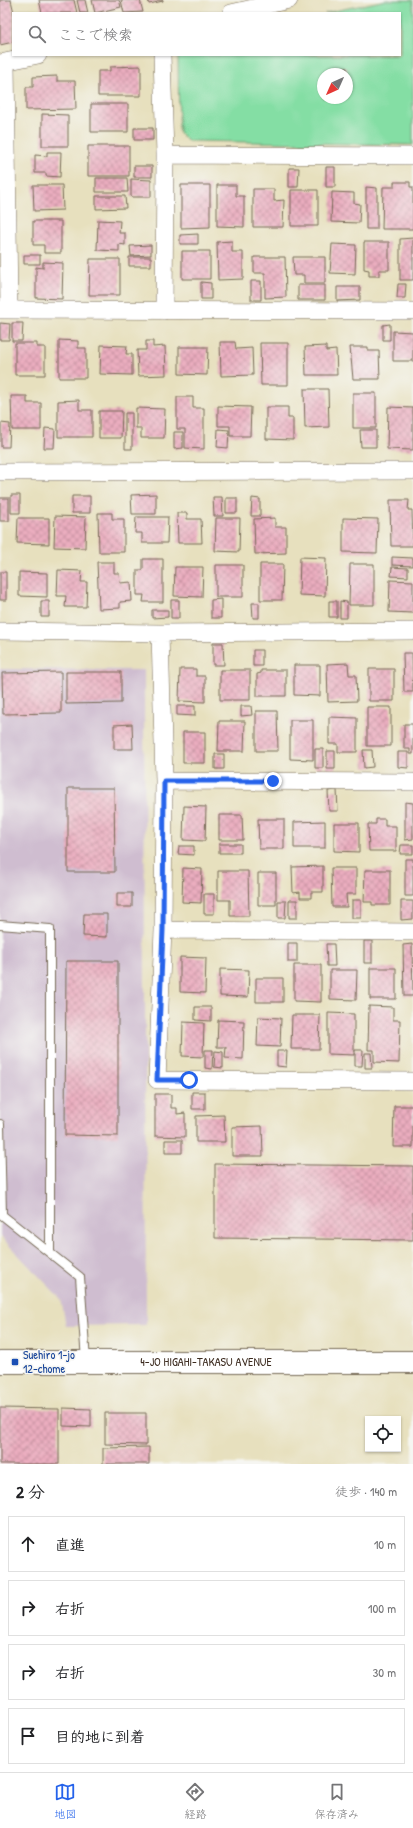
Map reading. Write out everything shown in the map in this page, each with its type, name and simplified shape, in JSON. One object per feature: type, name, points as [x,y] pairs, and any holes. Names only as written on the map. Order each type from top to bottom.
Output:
[{"type":"highway","name":"4-JO HIGAHI-TAKASU AVENUE","points":[[0,1362],[413,1362]]},
{"type":"street","points":[[235,12],[289,0]]},
{"type":"street","points":[[34,56],[3,63],[4,310],[413,311]]},
{"type":"street","points":[[162,56],[165,155],[164,311]]},
{"type":"street","points":[[165,155],[413,156]]},
{"type":"street","points":[[0,472],[413,471]]},
{"type":"street","points":[[0,631],[160,633],[413,631]]},
{"type":"street","points":[[160,633],[164,781],[163,930],[157,1080],[413,1080]]},
{"type":"street","points":[[164,781],[413,782]]},
{"type":"street","points":[[163,930],[413,932]]},
{"type":"lane","points":[[0,926],[50,929],[50,1252]]},
{"type":"lane","points":[[0,1124],[2,1215],[80,1276],[86,1362]]},
{"type":"shaded area","points":[[0,669],[144,670],[146,1325],[66,1326],[61,1299],[0,1236]]},
{"type":"green space","points":[[386,0],[413,0],[413,145],[189,141],[179,133],[178,56],[401,56],[401,12],[330,12]]},
{"type":"building","points":[[0,0],[11,0],[14,12],[12,12],[12,42],[0,45]]},
{"type":"building","points":[[39,0],[74,0],[77,12],[42,12]]},
{"type":"building","points":[[77,0],[85,0],[88,12],[80,12]]},
{"type":"building","points":[[92,0],[119,0],[121,7],[95,12]]},
{"type":"building","points":[[121,0],[140,0],[143,12],[124,12]]},
{"type":"building","points":[[148,0],[163,0],[163,1],[149,4]]},
{"type":"building","points":[[141,66],[141,96],[98,96],[98,71],[110,71],[110,67]]},
{"type":"building","points":[[57,76],[57,81],[75,81],[76,109],[26,110],[26,87],[33,87],[33,77]]},
{"type":"building","points":[[91,104],[128,104],[128,132],[91,132]]},
{"type":"building","points":[[42,114],[68,115],[68,146],[42,146]]},
{"type":"building","points":[[134,128],[153,128],[153,140],[134,140]]},
{"type":"building","points":[[88,146],[129,146],[129,176],[88,176]]},
{"type":"building","points":[[47,152],[61,152],[60,177],[46,176],[46,173],[35,173],[35,155],[47,156]]},
{"type":"building","points":[[134,166],[152,166],[152,177],[134,177]]},
{"type":"building","points":[[326,167],[335,167],[335,187],[326,187]]},
{"type":"building","points":[[289,168],[299,168],[298,187],[289,187]]},
{"type":"building","points":[[96,178],[127,178],[128,192],[96,192]]},
{"type":"building","points":[[131,179],[151,180],[151,197],[131,197]]},
{"type":"building","points":[[394,182],[410,182],[410,187],[413,187],[413,229],[382,229],[383,187],[394,187]]},
{"type":"building","points":[[33,185],[62,185],[63,210],[34,211]]},
{"type":"building","points":[[181,185],[210,185],[210,227],[181,228]]},
{"type":"building","points":[[217,185],[236,185],[236,196],[244,196],[244,227],[217,226]]},
{"type":"building","points":[[366,187],[377,188],[377,229],[366,229]]},
{"type":"building","points":[[253,189],[274,189],[274,201],[284,200],[283,227],[253,227]]},
{"type":"building","points":[[291,190],[318,190],[318,226],[291,226]]},
{"type":"building","points":[[332,192],[354,193],[354,203],[360,204],[359,223],[331,222]]},
{"type":"building","points":[[96,196],[125,196],[126,208],[96,209]]},
{"type":"building","points":[[98,220],[120,221],[119,233],[125,233],[125,245],[119,244],[119,251],[97,250]]},
{"type":"building","points":[[33,221],[61,221],[61,253],[44,253],[44,245],[33,245]]},
{"type":"building","points":[[198,234],[198,244],[180,244],[180,235]]},
{"type":"building","points":[[413,238],[413,280],[400,280],[400,239]]},
{"type":"building","points":[[232,241],[232,252],[243,252],[243,279],[218,280],[217,242]]},
{"type":"building","points":[[364,242],[389,242],[389,270],[379,270],[379,276],[369,276],[369,270],[364,269]]},
{"type":"building","points":[[332,244],[356,245],[355,274],[330,273]]},
{"type":"building","points":[[151,245],[151,255],[131,256],[130,246]]},
{"type":"building","points":[[182,251],[210,251],[210,279],[182,279]]},
{"type":"building","points":[[24,255],[40,255],[40,264],[24,264]]},
{"type":"building","points":[[129,257],[151,257],[151,266],[129,266]]},
{"type":"building","points":[[254,257],[285,257],[286,297],[265,298],[265,273],[254,273]]},
{"type":"building","points":[[293,257],[325,257],[325,283],[304,283],[304,275],[294,275]]},
{"type":"building","points":[[90,259],[120,259],[120,295],[89,295]]},
{"type":"building","points":[[43,262],[63,263],[62,299],[36,298],[36,267],[43,268]]},
{"type":"building","points":[[251,281],[261,281],[261,300],[251,300]]},
{"type":"building","points":[[201,282],[211,283],[211,299],[201,299]]},
{"type":"building","points":[[398,284],[406,284],[405,298],[397,298]]},
{"type":"building","points":[[298,285],[325,285],[325,300],[298,300]]},
{"type":"building","points":[[337,287],[360,287],[360,300],[337,301]]},
{"type":"building","points":[[0,323],[10,324],[9,340],[0,340]]},
{"type":"building","points":[[12,323],[23,323],[22,341],[12,341]]},
{"type":"building","points":[[390,324],[390,340],[383,340],[383,325]]},
{"type":"building","points":[[393,331],[413,332],[413,361],[393,361]]},
{"type":"building","points":[[59,340],[78,341],[78,348],[86,348],[86,378],[59,378]]},
{"type":"building","points":[[146,341],[153,341],[153,347],[165,346],[166,375],[138,376],[137,350],[146,350]]},
{"type":"building","points":[[220,342],[235,342],[236,349],[252,348],[253,375],[221,376]]},
{"type":"building","points":[[15,343],[37,343],[37,347],[45,347],[45,375],[15,375]]},
{"type":"building","points":[[260,343],[288,343],[288,385],[261,385]]},
{"type":"building","points":[[101,345],[127,346],[126,354],[132,354],[132,375],[100,374]]},
{"type":"building","points":[[326,346],[326,351],[336,350],[337,375],[306,375],[305,347]]},
{"type":"building","points":[[179,347],[208,347],[207,375],[179,374]]},
{"type":"building","points":[[350,347],[368,347],[368,351],[379,351],[380,379],[353,379]]},
{"type":"building","points":[[304,389],[328,389],[329,427],[305,428]]},
{"type":"building","points":[[353,393],[376,393],[376,428],[353,428]]},
{"type":"building","points":[[11,396],[27,396],[27,403],[41,403],[41,430],[12,430]]},
{"type":"building","points":[[177,397],[193,397],[193,408],[204,408],[204,449],[185,448],[185,429],[177,429]]},
{"type":"building","points":[[79,400],[79,410],[92,410],[92,437],[58,437],[58,401]]},
{"type":"building","points":[[218,406],[251,407],[250,436],[230,436],[230,426],[218,426]]},
{"type":"building","points":[[266,407],[288,407],[288,418],[293,418],[293,440],[266,439]]},
{"type":"building","points":[[388,407],[413,408],[413,450],[387,449]]},
{"type":"building","points":[[136,408],[165,409],[164,438],[141,438],[141,428],[136,428]]},
{"type":"building","points":[[99,411],[122,411],[121,438],[99,438]]},
{"type":"building","points":[[125,413],[132,413],[132,449],[125,449]]},
{"type":"building","points":[[1,423],[10,424],[9,447],[1,447]]},
{"type":"building","points":[[45,428],[55,429],[54,448],[44,448]]},
{"type":"building","points":[[218,429],[229,430],[228,448],[217,447]]},
{"type":"building","points":[[360,430],[376,430],[376,447],[361,447]]},
{"type":"building","points":[[174,432],[183,432],[183,448],[174,449]]},
{"type":"building","points":[[156,494],[156,514],[132,514],[131,495]]},
{"type":"building","points":[[11,495],[20,495],[20,513],[11,513]]},
{"type":"building","points":[[72,496],[90,496],[90,513],[72,513]]},
{"type":"building","points":[[213,497],[222,497],[223,516],[214,516]]},
{"type":"building","points":[[0,498],[9,498],[9,521],[0,521]]},
{"type":"building","points":[[226,498],[237,498],[237,513],[226,513]]},
{"type":"building","points":[[252,498],[260,499],[260,516],[251,516]]},
{"type":"building","points":[[390,500],[409,500],[408,510],[412,510],[413,546],[391,546]]},
{"type":"building","points":[[98,513],[112,513],[112,519],[124,519],[124,552],[99,552]]},
{"type":"building","points":[[177,513],[187,513],[187,519],[201,519],[202,543],[178,543]]},
{"type":"building","points":[[55,516],[86,517],[85,548],[54,547]]},
{"type":"building","points":[[136,517],[168,517],[167,543],[142,543],[142,533],[135,533]]},
{"type":"building","points":[[18,518],[49,518],[49,544],[17,543]]},
{"type":"building","points":[[216,518],[240,518],[239,552],[215,551]]},
{"type":"building","points":[[275,518],[275,527],[286,527],[286,553],[255,554],[254,519]]},
{"type":"building","points":[[343,518],[378,519],[377,553],[343,552]]},
{"type":"building","points":[[300,557],[326,558],[325,596],[299,595]]},
{"type":"building","points":[[392,557],[413,558],[413,566],[392,565]]},
{"type":"building","points":[[143,559],[163,559],[163,602],[143,602],[144,595],[137,595],[137,570],[143,570]]},
{"type":"building","points":[[97,562],[114,562],[114,573],[119,573],[120,583],[131,582],[132,601],[120,602],[120,608],[99,609]]},
{"type":"building","points":[[260,564],[283,564],[282,600],[260,600]]},
{"type":"building","points":[[350,564],[374,564],[374,605],[349,605]]},
{"type":"building","points":[[216,565],[243,565],[243,597],[216,597]]},
{"type":"building","points":[[175,567],[203,567],[202,597],[174,596]]},
{"type":"building","points":[[392,567],[408,568],[408,577],[391,576]]},
{"type":"building","points":[[58,570],[82,571],[81,582],[87,582],[86,607],[65,607],[66,596],[57,596]]},
{"type":"building","points":[[0,572],[6,572],[6,600],[0,600]]},
{"type":"building","points":[[19,572],[47,573],[47,597],[19,596]]},
{"type":"building","points":[[390,580],[413,581],[413,613],[389,612]]},
{"type":"building","points":[[221,599],[221,618],[211,618],[211,600]]},
{"type":"building","points":[[171,600],[179,600],[179,618],[171,618]]},
{"type":"building","points":[[41,601],[49,601],[49,617],[41,617]]},
{"type":"building","points":[[329,601],[337,601],[337,617],[329,617]]},
{"type":"building","points":[[340,601],[347,602],[347,618],[340,618]]},
{"type":"building","points":[[252,603],[259,603],[259,618],[253,618]]},
{"type":"building","points":[[152,610],[168,610],[168,617],[152,618]]},
{"type":"building","points":[[213,643],[223,643],[224,665],[213,665]]},
{"type":"building","points":[[253,650],[262,650],[262,666],[253,666]]},
{"type":"building","points":[[403,653],[412,653],[413,692],[404,692]]},
{"type":"building","points":[[348,663],[349,675],[356,675],[357,701],[328,702],[327,664]]},
{"type":"building","points":[[294,665],[320,665],[320,696],[294,695]]},
{"type":"building","points":[[180,669],[196,669],[196,676],[205,676],[205,702],[179,701]]},
{"type":"building","points":[[369,669],[394,669],[394,701],[369,701]]},
{"type":"building","points":[[220,670],[250,670],[250,700],[220,700]]},
{"type":"building","points":[[261,670],[286,670],[286,696],[257,696],[257,674],[261,673]]},
{"type":"building","points":[[61,672],[61,713],[3,714],[2,673]]},
{"type":"building","points":[[66,672],[121,672],[121,703],[66,704]]},
{"type":"building","points":[[177,706],[195,706],[195,716],[177,715]]},
{"type":"building","points":[[241,706],[251,706],[252,715],[241,716]]},
{"type":"building","points":[[367,707],[391,707],[391,746],[367,746]]},
{"type":"building","points":[[256,711],[277,711],[278,751],[256,751]]},
{"type":"building","points":[[329,717],[357,718],[357,752],[338,752],[338,744],[329,744]]},
{"type":"building","points":[[290,720],[313,720],[313,760],[290,759]]},
{"type":"building","points":[[219,721],[245,721],[244,751],[218,751]]},
{"type":"building","points":[[132,724],[133,749],[114,749],[114,725]]},
{"type":"building","points":[[404,724],[413,724],[413,754],[410,754],[410,749],[404,749]]},
{"type":"building","points":[[183,732],[205,732],[205,763],[183,763]]},
{"type":"building","points":[[315,749],[323,749],[323,768],[315,768]]},
{"type":"building","points":[[363,750],[372,750],[373,767],[364,768]]},
{"type":"building","points":[[327,751],[335,751],[335,769],[327,769]]},
{"type":"building","points":[[398,752],[408,752],[408,768],[398,767]]},
{"type":"building","points":[[215,754],[224,754],[224,769],[215,769]]},
{"type":"building","points":[[68,788],[114,788],[115,872],[68,872]]},
{"type":"building","points":[[337,790],[338,811],[329,811],[328,791]]},
{"type":"building","points":[[405,802],[413,803],[413,839],[405,840]]},
{"type":"building","points":[[184,806],[206,807],[205,841],[183,840]]},
{"type":"building","points":[[219,815],[242,815],[243,840],[219,840]]},
{"type":"building","points":[[258,819],[284,819],[284,849],[259,849]]},
{"type":"building","points":[[376,819],[385,819],[385,826],[396,826],[396,851],[369,851],[368,824],[376,824]]},
{"type":"building","points":[[325,821],[325,848],[294,848],[294,822]]},
{"type":"building","points":[[334,823],[359,823],[359,852],[334,851]]},
{"type":"building","points":[[219,844],[241,844],[241,853],[219,853]]},
{"type":"building","points":[[401,845],[413,845],[413,854],[400,854]]},
{"type":"building","points":[[179,846],[194,846],[194,855],[178,854]]},
{"type":"building","points":[[405,859],[413,859],[413,896],[405,896]]},
{"type":"building","points":[[323,866],[323,892],[311,892],[311,898],[300,898],[300,892],[293,893],[292,867]]},
{"type":"building","points":[[183,868],[202,869],[201,903],[182,902]]},
{"type":"building","points":[[331,868],[356,868],[356,894],[346,894],[347,907],[332,907]]},
{"type":"building","points":[[365,870],[390,870],[390,905],[372,905],[372,902],[364,902]]},
{"type":"building","points":[[218,871],[248,871],[249,916],[230,916],[230,900],[218,900]]},
{"type":"building","points":[[258,873],[276,873],[276,905],[258,905]]},
{"type":"building","points":[[117,893],[132,893],[132,907],[117,907]]},
{"type":"building","points":[[204,894],[214,894],[214,914],[204,914]]},
{"type":"building","points":[[289,900],[297,900],[297,918],[289,918]]},
{"type":"building","points":[[352,900],[361,900],[361,918],[352,918]]},
{"type":"building","points":[[278,901],[286,901],[285,918],[278,918]]},
{"type":"building","points":[[401,901],[413,901],[413,919],[401,920]]},
{"type":"building","points":[[84,914],[107,914],[107,937],[83,936]]},
{"type":"building","points":[[364,941],[372,941],[372,963],[364,963]]},
{"type":"building","points":[[288,943],[297,943],[297,962],[288,962]]},
{"type":"building","points":[[326,944],[334,944],[335,966],[327,966]]},
{"type":"building","points":[[412,944],[413,996],[404,996],[403,945]]},
{"type":"building","points":[[180,957],[206,958],[205,993],[180,992]]},
{"type":"building","points":[[66,961],[118,961],[118,1136],[65,1135]]},
{"type":"building","points":[[294,965],[321,965],[321,1002],[294,1001]]},
{"type":"building","points":[[370,968],[396,968],[396,999],[370,999]]},
{"type":"building","points":[[220,969],[249,970],[248,997],[220,996]]},
{"type":"building","points":[[330,970],[357,970],[356,1000],[330,999]]},
{"type":"building","points":[[256,978],[283,978],[283,1002],[256,1002]]},
{"type":"building","points":[[369,1006],[393,1007],[393,1020],[400,1020],[399,1063],[374,1062],[374,1050],[368,1050]]},
{"type":"building","points":[[195,1007],[211,1007],[211,1021],[195,1020]]},
{"type":"building","points":[[328,1013],[354,1014],[354,1055],[328,1054]]},
{"type":"building","points":[[292,1015],[320,1015],[319,1049],[291,1049]]},
{"type":"building","points":[[258,1017],[281,1018],[280,1047],[257,1046]]},
{"type":"building","points":[[218,1020],[244,1021],[243,1059],[225,1058],[226,1047],[217,1047]]},
{"type":"building","points":[[183,1022],[204,1023],[203,1057],[182,1056]]},
{"type":"building","points":[[205,1050],[213,1050],[212,1069],[205,1068]]},
{"type":"building","points":[[355,1050],[363,1050],[362,1066],[355,1066]]},
{"type":"building","points":[[215,1051],[223,1052],[223,1068],[214,1067]]},
{"type":"building","points":[[277,1051],[287,1051],[286,1067],[277,1066]]},
{"type":"building","points":[[365,1053],[371,1053],[372,1068],[365,1068]]},
{"type":"building","points":[[192,1092],[205,1092],[205,1109],[192,1109]]},
{"type":"building","points":[[155,1094],[171,1094],[171,1108],[177,1108],[177,1114],[185,1113],[185,1137],[155,1136]]},
{"type":"building","points":[[394,1106],[413,1106],[413,1147],[393,1147]]},
{"type":"building","points":[[224,1115],[225,1142],[196,1142],[196,1116]]},
{"type":"building","points":[[262,1126],[263,1156],[232,1156],[232,1127]]},
{"type":"building","points":[[165,1140],[182,1140],[182,1153],[165,1153]]},
{"type":"building","points":[[215,1164],[413,1166],[413,1240],[215,1238]]},
{"type":"building","points":[[0,1408],[59,1409],[59,1464],[0,1464]]},
{"type":"building","points":[[63,1408],[91,1409],[91,1427],[63,1426]]},
{"type":"building","points":[[105,1413],[146,1413],[146,1445],[105,1444]]},
{"type":"building","points":[[149,1447],[149,1464],[103,1464],[103,1448]]},
{"type":"place","name":"Suehiro 1-jo 12-chome","points":[[15,1362]]},
{"type":"route","points":[[189,1080],[157,1080],[163,930],[164,781],[273,781]]}]
